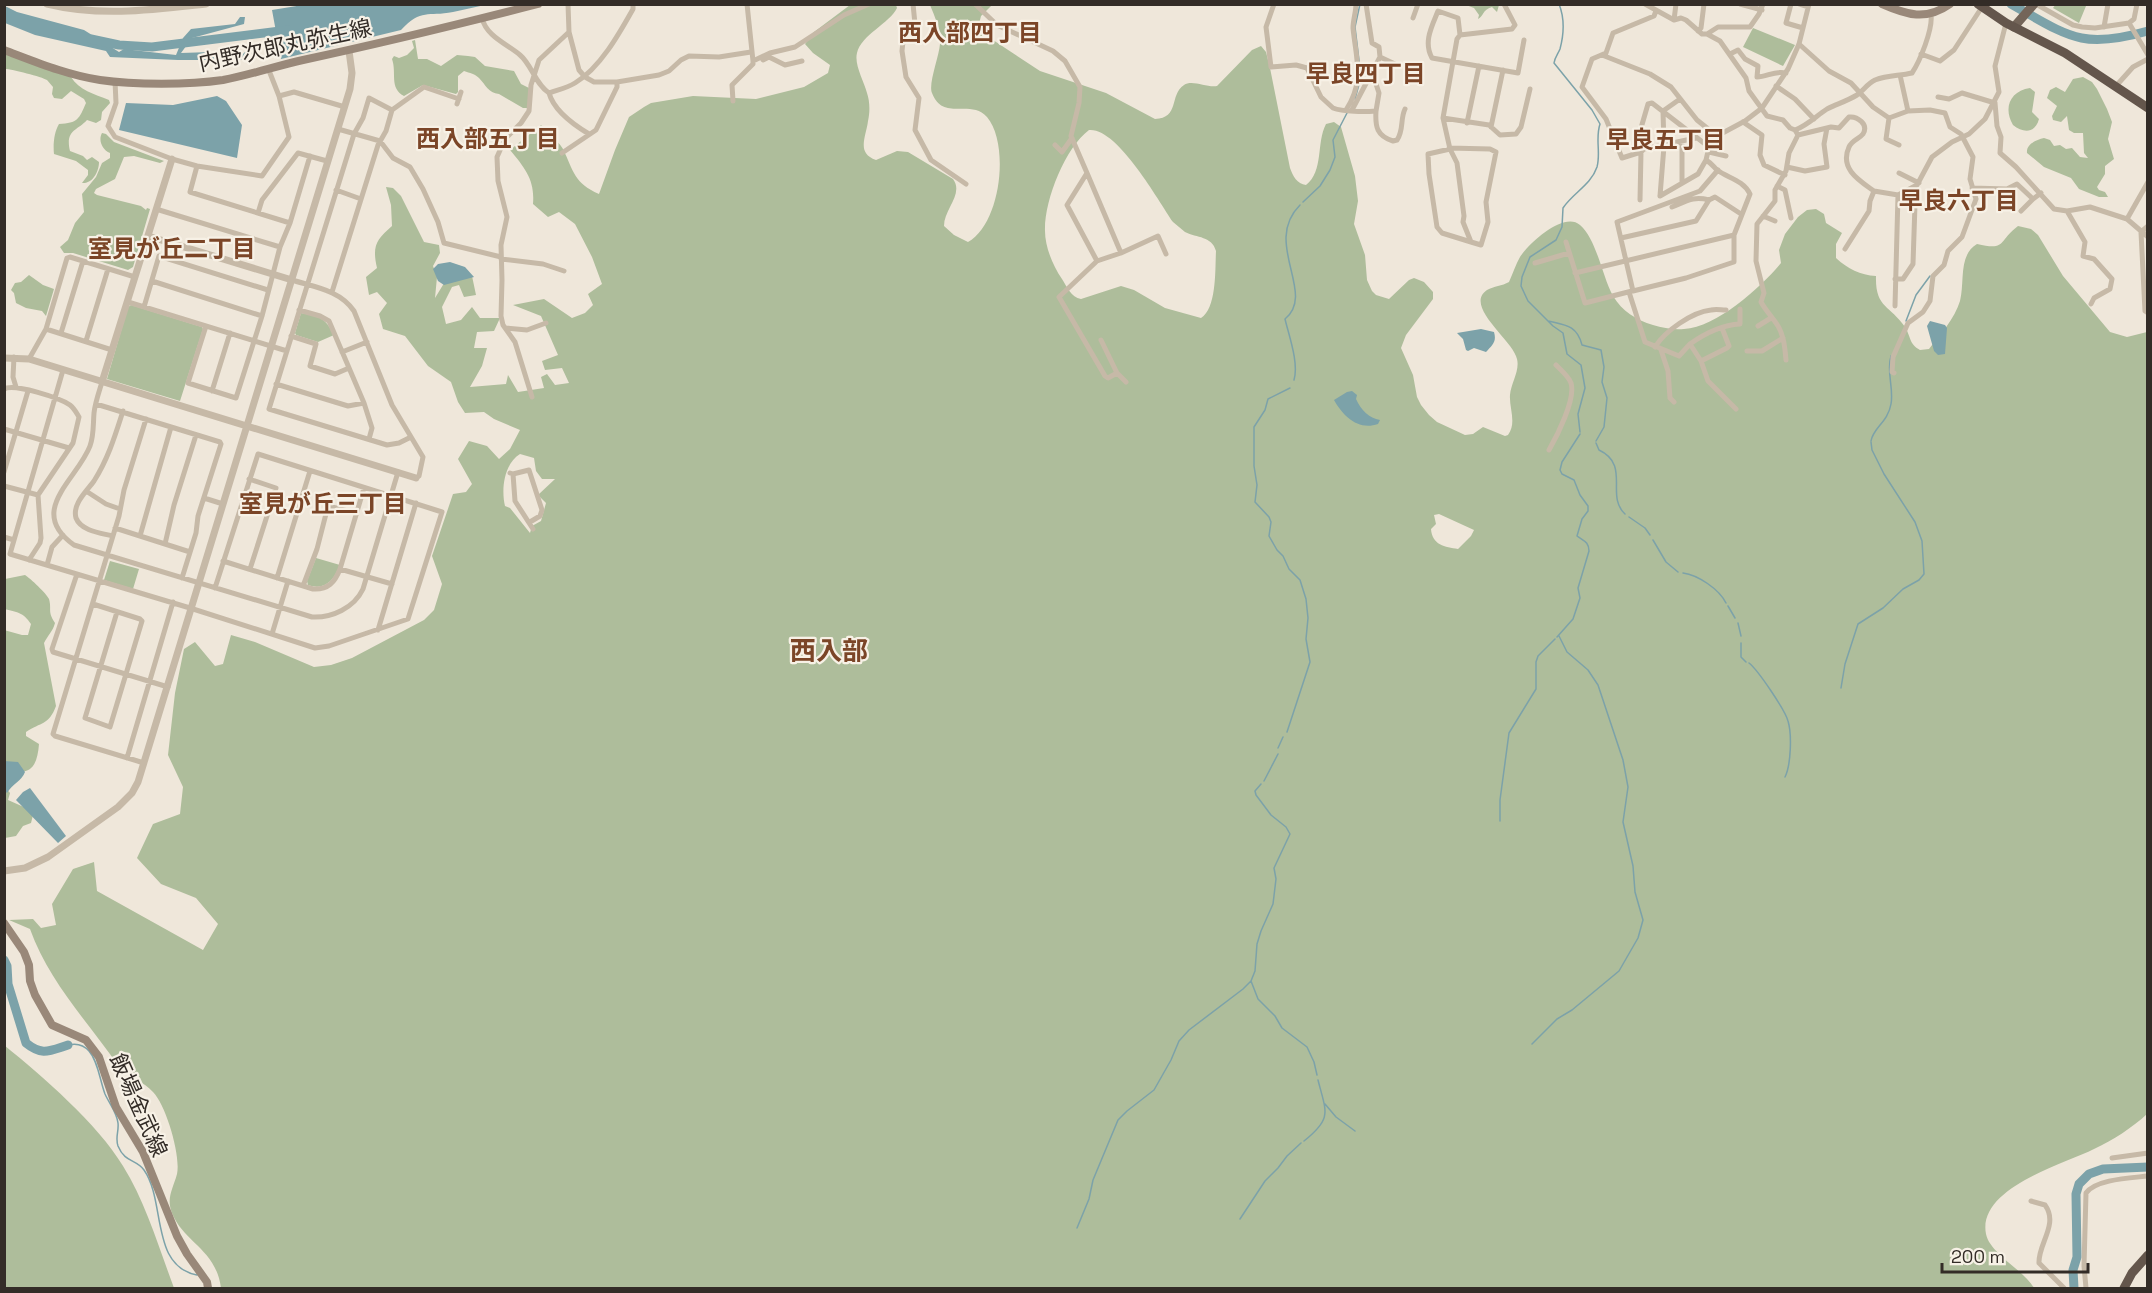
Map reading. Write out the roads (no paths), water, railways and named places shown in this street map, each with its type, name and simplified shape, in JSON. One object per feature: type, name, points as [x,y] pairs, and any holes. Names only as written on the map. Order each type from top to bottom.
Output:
[{"type":"highway","points":[[1980,6],[2010,25],[2065,53],[2148,108]]},
{"type":"highway","points":[[2124,1288],[2132,1273],[2148,1255]]},
{"type":"main road","name":"内野次郎丸弥生線","points":[[4,50],[69,73],[115,81],[198,82],[244,75],[349,51],[538,4]]},
{"type":"main road","points":[[1882,4],[1910,15],[1931,15],[1950,4]]},
{"type":"main road","points":[[2010,25],[2035,4]]},
{"type":"main road","name":"飯場金武線","points":[[4,923],[24,952],[35,995],[52,1024],[86,1040],[99,1057],[116,1107],[143,1152],[177,1236],[207,1282],[208,1288]]},
{"type":"street","points":[[47,4],[75,10],[206,4]]},
{"type":"street","points":[[568,4],[569,32],[579,70],[594,82],[617,82],[669,71],[689,56],[719,57],[751,52]]},
{"type":"street","points":[[549,93],[573,85],[585,77],[616,39],[633,9],[633,4]]},
{"type":"street","points":[[747,4],[753,63]]},
{"type":"street","points":[[733,101],[733,83],[753,63],[770,53],[795,47],[844,15],[869,4]]},
{"type":"street","points":[[913,4],[919,37],[912,41],[903,41],[902,51],[906,77],[919,99],[915,130],[931,160],[966,184]]},
{"type":"street","points":[[975,4],[997,25],[1053,51],[1065,61],[1080,87],[1072,138],[1062,152],[1055,145]]},
{"type":"street","points":[[1274,4],[1266,27],[1271,67],[1296,65],[1307,68],[1326,103],[1338,110],[1362,113],[1376,111]]},
{"type":"street","points":[[1349,110],[1359,70],[1354,48],[1353,26],[1356,4]]},
{"type":"street","points":[[1349,110],[1380,57],[1379,46],[1372,43],[1366,4]]},
{"type":"street","points":[[1413,18],[1418,4]]},
{"type":"street","points":[[1460,35],[1512,28],[1514,22],[1504,4]]},
{"type":"street","points":[[1646,4],[1674,20],[1681,18],[1686,20],[1698,31],[1720,41],[1746,78],[1749,91],[1767,116],[1783,120],[1797,132],[1839,128],[1851,116],[1862,122],[1863,133],[1849,146],[1846,159],[1853,176],[1874,191],[1898,195],[1919,183],[1932,157],[1952,142],[1974,131],[1995,103],[2000,87],[1995,66],[2010,25]]},
{"type":"street","points":[[1674,20],[1676,4]]},
{"type":"street","points":[[1698,31],[1701,27],[1704,4]]},
{"type":"street","points":[[1707,34],[1718,27],[1750,27],[1762,7],[1740,4]]},
{"type":"street","points":[[1791,4],[1785,22],[1803,28]]},
{"type":"street","points":[[1663,111],[1664,146],[1660,196],[1698,174],[1717,136],[1743,122],[1762,108],[1786,73],[1799,44],[1809,6],[1799,4]]},
{"type":"street","points":[[2035,4],[2073,25],[2104,27],[2129,23],[2134,19],[2136,4]]},
{"type":"street","points":[[2104,27],[2108,4]]},
{"type":"street","points":[[1921,54],[1940,62],[1954,50],[1980,6]]},
{"type":"street","points":[[1471,242],[1463,222],[1457,163],[1450,148],[1443,118],[1453,62],[1457,39],[1460,35],[1458,18],[1438,11],[1427,41],[1428,52],[1432,58],[1453,62],[1503,70],[1518,74],[1524,40]]},
{"type":"street","points":[[1656,11],[1654,16],[1613,33],[1606,52],[1592,59],[1582,87],[1606,119],[1622,158],[1696,138]]},
{"type":"street","points":[[1786,360],[1783,338],[1777,324],[1761,302],[1764,293],[1756,261],[1757,224],[1775,201],[1775,190],[1785,175],[1789,153],[1797,132],[1830,108],[1860,93],[1876,80],[1892,75],[1912,73],[1921,54],[1931,15]]},
{"type":"street","points":[[482,18],[502,43],[522,57],[541,88],[549,93],[550,99],[573,124],[589,134]]},
{"type":"street","points":[[2116,86],[2133,67],[2148,57],[2129,23]]},
{"type":"street","points":[[532,397],[515,342],[503,325],[500,305],[501,241],[507,217],[498,181],[497,157],[505,139],[529,111],[533,75],[539,60],[569,32]]},
{"type":"street","points":[[1799,44],[1829,71],[1851,83],[1878,111],[1889,118]]},
{"type":"street","points":[[1730,54],[1738,50],[1745,59],[1758,66],[1757,77],[1764,77],[1770,73],[1786,73]]},
{"type":"street","points":[[4,871],[25,868],[42,860],[118,807],[135,787],[168,687],[190,608],[345,107],[351,81],[349,51]]},
{"type":"street","points":[[1602,55],[1650,75],[1671,87],[1697,120],[1717,136]]},
{"type":"street","points":[[753,63],[769,57],[785,65],[802,61]]},
{"type":"street","points":[[1380,57],[1397,65]]},
{"type":"street","points":[[1374,65],[1374,78],[1379,93],[1375,125],[1378,132],[1393,141],[1396,140],[1402,132],[1405,110]]},
{"type":"street","points":[[1467,123],[1479,66]]},
{"type":"street","points":[[115,81],[116,104],[109,122],[110,131],[115,137],[197,166],[262,176],[289,137],[279,96],[268,68]]},
{"type":"street","points":[[1491,127],[1503,70]]},
{"type":"street","points":[[1900,75],[1908,111]]},
{"type":"street","points":[[562,153],[596,130],[617,87],[617,82]]},
{"type":"street","points":[[1776,86],[1795,99],[1814,119]]},
{"type":"street","points":[[332,292],[361,198],[392,110],[424,87],[458,102],[461,92]]},
{"type":"street","points":[[1443,118],[1483,124],[1491,127],[1500,135],[1516,134],[1521,127],[1530,89]]},
{"type":"street","points":[[279,96],[294,92],[345,107]]},
{"type":"street","points":[[1938,97],[1949,99],[1962,93],[1995,103]]},
{"type":"street","points":[[392,110],[369,98],[363,118],[354,134],[269,409],[393,445],[411,437]]},
{"type":"street","points":[[1663,111],[1680,99]]},
{"type":"street","points":[[1995,103],[1997,126],[2001,137],[2000,153],[2054,209],[2067,211],[2090,207],[2127,219],[2148,237]]},
{"type":"street","points":[[1640,200],[1641,128],[1648,104],[1663,111],[1709,149],[1726,156]]},
{"type":"street","points":[[1889,118],[1908,111],[1942,111],[1945,113],[1950,127],[1961,134],[1974,160],[1970,179],[1976,199],[1962,237],[1948,251],[1944,265],[1933,276],[1932,296],[1927,307],[1908,323],[1891,364],[1894,373]]},
{"type":"street","points":[[1889,118],[1886,139],[1899,145]]},
{"type":"street","points":[[1743,122],[1762,135],[1760,155],[1764,165],[1785,175]]},
{"type":"street","points":[[1787,167],[1805,171],[1827,167],[1824,144],[1827,128]]},
{"type":"street","points":[[338,129],[380,141],[393,158],[410,167],[438,222],[444,243],[501,258],[543,264],[564,271]]},
{"type":"street","points":[[1072,138],[1121,253]]},
{"type":"street","points":[[1682,142],[1682,182]]},
{"type":"street","points":[[1450,148],[1490,148],[1496,152],[1486,202],[1488,222],[1481,245],[1471,242],[1438,231],[1428,154],[1450,148]]},
{"type":"street","points":[[258,213],[261,200],[297,153],[327,161]]},
{"type":"street","points":[[206,326],[188,383],[236,398],[310,156]]},
{"type":"street","points":[[172,159],[102,382],[88,450],[61,490],[56,502],[55,520],[63,536],[74,545],[198,584],[317,617],[341,611],[357,599],[367,577],[398,472]]},
{"type":"street","points":[[1566,242],[1585,303],[1686,278],[1734,262],[1734,235],[1750,194],[1748,189],[1706,160]]},
{"type":"street","points":[[197,166],[190,192],[290,223]]},
{"type":"street","points":[[1718,170],[1700,191],[1617,222],[1631,291],[1645,342],[1679,356],[1699,338],[1730,325],[1740,324],[1740,309]]},
{"type":"street","points":[[1087,173],[1067,205],[1097,261]]},
{"type":"street","points":[[1899,173],[1919,183]]},
{"type":"street","points":[[2127,219],[2148,182]]},
{"type":"street","points":[[1972,188],[2007,189],[2017,184],[2033,199]]},
{"type":"street","points":[[1777,186],[1785,190],[1791,218]]},
{"type":"street","points":[[336,190],[361,198]]},
{"type":"street","points":[[1845,249],[1869,211],[1874,191]]},
{"type":"street","points":[[1895,279],[1903,279],[1913,264],[1915,204],[1907,191]]},
{"type":"street","points":[[2021,211],[2041,193]]},
{"type":"street","points":[[1894,306],[1898,195]]},
{"type":"street","points":[[1672,207],[1694,198],[1701,197],[1709,200]]},
{"type":"street","points":[[1621,238],[1696,221],[1709,200],[1715,197],[1741,214]]},
{"type":"street","points":[[156,209],[280,248]]},
{"type":"street","points":[[2067,211],[2085,242],[2082,256],[2094,260],[2112,279],[2110,289],[2094,298],[2091,304]]},
{"type":"street","points":[[1763,216],[1775,221]]},
{"type":"street","points":[[2141,232],[2148,226]]},
{"type":"street","points":[[2141,232],[2145,270],[2145,311],[2148,313]]},
{"type":"street","points":[[1575,273],[1734,235]]},
{"type":"street","points":[[4,358],[29,359],[416,478],[419,476],[423,457],[392,405],[351,307],[342,298],[332,292],[148,236]]},
{"type":"street","points":[[1117,373],[1110,378],[1105,376],[1059,297],[1097,261],[1158,236],[1166,254]]},
{"type":"street","points":[[1535,263],[1569,253]]},
{"type":"street","points":[[144,307],[159,256],[268,290]]},
{"type":"street","points":[[29,359],[46,329],[67,258],[135,277]]},
{"type":"street","points":[[60,333],[83,261]]},
{"type":"street","points":[[86,341],[108,269]]},
{"type":"street","points":[[152,281],[262,316]]},
{"type":"street","points":[[128,302],[287,351]]},
{"type":"street","points":[[299,310],[329,321],[364,403],[372,428],[369,439]]},
{"type":"street","points":[[1655,346],[1666,335],[1700,313],[1726,310]]},
{"type":"street","points":[[1758,326],[1771,318]]},
{"type":"street","points":[[506,328],[527,330],[546,322]]},
{"type":"street","points":[[1701,361],[1729,346],[1722,328]]},
{"type":"street","points":[[46,329],[112,350]]},
{"type":"street","points":[[212,391],[230,333]]},
{"type":"street","points":[[291,336],[316,344],[310,366],[335,374],[349,368]]},
{"type":"street","points":[[1747,351],[1762,351],[1783,338]]},
{"type":"street","points":[[1101,340],[1117,373],[1126,382]]},
{"type":"street","points":[[342,352],[367,342]]},
{"type":"street","points":[[1690,344],[1701,361],[1708,381],[1736,410]]},
{"type":"street","points":[[1661,350],[1668,371],[1670,398],[1674,402]]},
{"type":"street","points":[[14,357],[13,377],[16,387]]},
{"type":"street","points":[[1548,450],[1564,422],[1572,388],[1571,382],[1556,365]]},
{"type":"street","points":[[63,370],[10,554],[320,648],[408,619],[442,512],[258,454],[215,588]]},
{"type":"street","points":[[276,384],[348,406],[364,403]]},
{"type":"street","points":[[4,388],[16,387],[55,398],[69,405],[78,417],[78,427],[73,443],[38,495],[40,543],[29,560]]},
{"type":"street","points":[[4,472],[28,391]]},
{"type":"street","points":[[96,404],[221,444],[182,578]]},
{"type":"street","points":[[112,536],[82,526],[76,519],[75,511],[106,460],[123,411]]},
{"type":"street","points":[[144,763],[53,734],[146,419]]},
{"type":"street","points":[[140,537],[171,427]]},
{"type":"street","points":[[4,429],[69,448]]},
{"type":"street","points":[[165,544],[174,505],[196,435]]},
{"type":"street","points":[[530,522],[540,516],[542,510],[529,470],[512,474],[515,501],[533,529]]},
{"type":"street","points":[[277,578],[310,471]]},
{"type":"street","points":[[249,479],[276,488],[250,569]]},
{"type":"street","points":[[4,486],[38,495]]},
{"type":"street","points":[[223,561],[313,589],[323,589],[335,581],[340,569],[364,488]]},
{"type":"street","points":[[86,491],[106,504],[120,509]]},
{"type":"street","points":[[204,498],[223,504]]},
{"type":"street","points":[[378,630],[416,503]]},
{"type":"street","points":[[303,586],[317,549],[328,506],[356,513]]},
{"type":"street","points":[[115,528],[190,552]]},
{"type":"street","points":[[47,565],[52,547],[63,536]]},
{"type":"street","points":[[4,537],[14,540]]},
{"type":"street","points":[[340,569],[392,584]]},
{"type":"street","points":[[77,574],[53,652],[168,687]]},
{"type":"street","points":[[272,633],[288,582]]},
{"type":"street","points":[[128,758],[173,602]]},
{"type":"street","points":[[93,604],[140,619],[142,621],[111,725],[85,718],[117,612]]},
{"type":"street","points":[[2112,1158],[2148,1153]]},
{"type":"street","points":[[2086,1288],[2084,1266],[2086,1193],[2092,1187],[2103,1183],[2148,1176]]},
{"type":"street","points":[[2031,1201],[2045,1205],[2049,1215],[2049,1229],[2040,1252],[2040,1263],[2064,1288]]},
{"type":"water","points":[[309,4],[485,5],[420,16],[401,30],[281,59],[272,10]]},
{"type":"water","points":[[5,6],[17,12],[84,30],[119,52],[124,49],[176,55],[183,38],[191,29],[235,24],[240,17],[245,17],[244,24],[192,38],[181,53],[211,52],[239,58],[250,47],[253,60],[110,57],[106,51],[35,35],[5,23]]},
{"type":"water","points":[[217,96],[226,101],[242,125],[237,158],[119,130],[126,103],[173,105]]},
{"type":"water","points":[[450,262],[465,267],[474,277],[444,285],[438,281],[433,269],[438,264]]},
{"type":"water","points":[[1930,321],[1945,325],[1947,328],[1945,354],[1938,355],[1934,351],[1927,326]]},
{"type":"water","points":[[1481,329],[1494,332],[1495,338],[1492,345],[1486,352],[1474,348],[1466,350],[1463,339],[1457,333]]},
{"type":"water","points":[[1352,391],[1357,395],[1356,399],[1363,410],[1380,420],[1378,424],[1371,426],[1358,424],[1342,411],[1334,400]]},
{"type":"water","points":[[4,761],[18,762],[25,772],[7,793],[5,791]]},
{"type":"water","points":[[30,788],[66,836],[58,843],[16,800]]},
{"type":"waterway","points":[[1355,99],[1361,77],[1355,27],[1360,4]]},
{"type":"waterway","points":[[1559,4],[1563,32],[1560,49],[1554,63],[1592,110],[1600,124],[1598,161],[1591,179],[1563,208],[1562,227],[1556,240],[1530,257],[1521,286],[1528,301],[1563,333],[1567,354],[1581,365],[1585,388],[1578,414],[1580,432]]},
{"type":"waterway","points":[[2011,4],[2062,32],[2076,37],[2106,39],[2148,31]]},
{"type":"waterway","points":[[91,39],[119,45],[152,47],[288,30]]},
{"type":"waterway","points":[[1303,202],[1320,186],[1330,170],[1335,157],[1333,140],[1347,113]]},
{"type":"waterway","points":[[1294,380],[1294,358],[1285,319],[1293,308],[1296,296],[1286,235],[1290,220],[1300,205]]},
{"type":"waterway","points":[[1906,321],[1916,295],[1930,276]]},
{"type":"waterway","points":[[1548,321],[1570,327],[1577,333],[1582,345],[1601,350],[1604,367],[1602,382],[1607,398],[1604,427],[1596,441]]},
{"type":"waterway","points":[[1871,441],[1872,436],[1887,416],[1891,404],[1889,368],[1891,356]]},
{"type":"waterway","points":[[1287,732],[1310,662],[1306,639],[1308,618],[1306,599],[1300,580],[1289,569],[1269,536],[1271,522],[1269,517],[1255,502],[1257,485],[1254,466],[1254,427],[1265,410],[1268,399],[1290,388]]},
{"type":"waterway","points":[[1557,637],[1573,619],[1580,598],[1578,588],[1589,551],[1587,544],[1577,536],[1588,506],[1580,495],[1574,480],[1562,474],[1560,470],[1562,462],[1580,434]]},
{"type":"waterway","points":[[1841,688],[1845,664],[1858,624],[1883,608],[1903,589],[1919,580],[1924,574],[1922,541],[1915,522],[1884,474],[1872,450],[1871,442]]},
{"type":"waterway","points":[[1596,443],[1599,450],[1614,464],[1617,499],[1619,507],[1625,514]]},
{"type":"waterway","points":[[1629,517],[1645,528],[1650,535]]},
{"type":"waterway","points":[[1653,540],[1666,562],[1678,572]]},
{"type":"waterway","points":[[1683,573],[1708,584],[1726,603]]},
{"type":"waterway","points":[[1728,606],[1735,618]]},
{"type":"waterway","points":[[1738,623],[1741,636]]},
{"type":"waterway","points":[[1532,1044],[1557,1019],[1572,1010],[1619,971],[1638,938],[1643,920],[1635,892],[1633,866],[1623,822],[1628,787],[1623,760],[1598,685],[1588,670],[1567,652],[1559,636]]},
{"type":"waterway","points":[[1500,821],[1500,800],[1509,733],[1536,689],[1538,656],[1555,639]]},
{"type":"waterway","points":[[1741,643],[1741,657],[1746,662]]},
{"type":"waterway","points":[[1749,663],[1771,690],[1788,721],[1790,749],[1789,765],[1785,777]]},
{"type":"waterway","points":[[1278,748],[1283,737]]},
{"type":"waterway","points":[[1264,781],[1278,754]]},
{"type":"waterway","points":[[1077,1228],[1089,1199],[1093,1180],[1118,1120],[1154,1090],[1179,1041],[1189,1030],[1251,981],[1255,971],[1257,944],[1273,904],[1276,879],[1274,868],[1290,834],[1286,827],[1271,815],[1256,795],[1255,791],[1261,784]]},
{"type":"waterway","points":[[4,960],[7,966],[8,984],[26,1043],[41,1051],[68,1045]]},
{"type":"waterway","points":[[1251,981],[1258,999],[1275,1016],[1282,1028],[1307,1047],[1317,1075]]},
{"type":"waterway","points":[[68,1045],[82,1045],[92,1055],[105,1094],[115,1112],[118,1146],[127,1158],[144,1170],[151,1183],[165,1246],[172,1259],[182,1269],[197,1275]]},
{"type":"waterway","points":[[1304,1141],[1320,1126],[1325,1114],[1318,1080]]},
{"type":"waterway","points":[[1325,1104],[1336,1117],[1355,1131]]},
{"type":"waterway","points":[[1240,1219],[1265,1181],[1301,1143]]},
{"type":"waterway","points":[[2074,1288],[2073,1270],[2077,1257],[2076,1194],[2079,1184],[2089,1174],[2103,1169],[2148,1167]]},
{"type":"district","name":"西入部四丁目","points":[[970,32]]},
{"type":"district","name":"早良四丁目","points":[[1366,73]]},
{"type":"district","name":"西入部五丁目","points":[[488,138]]},
{"type":"district","name":"早良五丁目","points":[[1666,139]]},
{"type":"district","name":"早良六丁目","points":[[1959,200]]},
{"type":"district","name":"室見が丘二丁目","points":[[172,248]]},
{"type":"district","name":"室見が丘三丁目","points":[[323,503]]},
{"type":"district","name":"西入部","points":[[829,651]]}]
